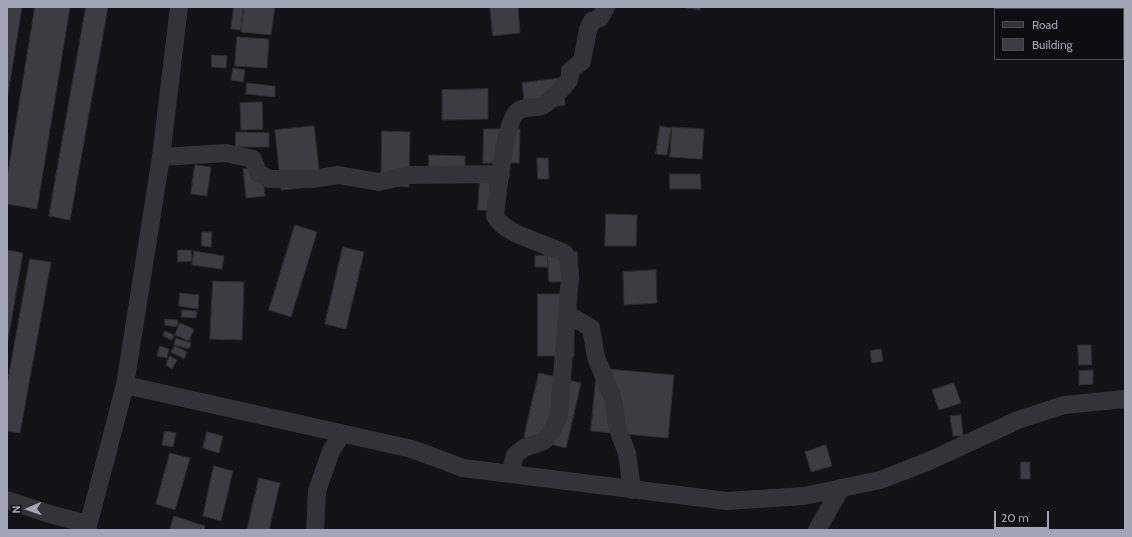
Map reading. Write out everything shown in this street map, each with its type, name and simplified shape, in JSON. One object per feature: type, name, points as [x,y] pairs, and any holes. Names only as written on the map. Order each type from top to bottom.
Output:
[{"type":"street","points":[[7,500],[87,527],[125,384],[161,157],[179,7]]},
{"type":"street","points":[[510,474],[515,455],[524,448],[544,441],[552,430],[559,415],[570,276],[568,259],[564,253],[510,230],[498,222],[495,216],[506,142],[512,119],[516,113],[522,108],[542,106],[565,86],[569,79],[570,71],[582,61],[588,30],[592,21],[600,18],[606,7]]},
{"type":"street","points":[[161,157],[226,152],[253,159],[258,172],[269,179],[312,179],[338,175],[379,182],[409,175],[501,174]]},
{"type":"street","points":[[567,314],[591,328],[596,357],[612,396],[618,430],[627,453],[632,490]]},
{"type":"street","points":[[125,384],[412,449],[463,468],[726,501],[804,496],[880,480],[927,462],[1018,420],[1064,405],[1125,399]]},
{"type":"street","points":[[315,530],[316,491],[331,451],[342,434]]},
{"type":"street","points":[[817,530],[841,488]]},
{"type":"building","points":[[7,7],[22,7],[7,100]]},
{"type":"building","points":[[35,7],[70,7],[37,209],[7,204],[7,179]]},
{"type":"building","points":[[86,7],[108,7],[70,220],[49,216]]},
{"type":"building","points":[[234,7],[243,7],[241,30],[231,29]]},
{"type":"building","points":[[244,7],[275,7],[271,35],[241,32]]},
{"type":"building","points":[[490,7],[518,7],[520,33],[493,36]]},
{"type":"building","points":[[682,7],[700,7],[700,10]]},
{"type":"building","points":[[237,37],[269,39],[267,68],[235,66]]},
{"type":"building","points":[[212,55],[227,56],[226,68],[212,67]]},
{"type":"building","points":[[233,68],[245,70],[243,82],[231,80]]},
{"type":"building","points":[[562,78],[565,105],[525,110],[522,83]]},
{"type":"building","points":[[247,83],[275,86],[275,97],[246,94]]},
{"type":"building","points":[[488,89],[488,119],[442,120],[442,90]]},
{"type":"building","points":[[262,102],[263,129],[241,130],[240,103]]},
{"type":"building","points":[[314,126],[321,186],[281,190],[275,130]]},
{"type":"building","points":[[660,126],[671,128],[667,155],[656,154]]},
{"type":"building","points":[[672,127],[704,129],[702,159],[670,157]]},
{"type":"building","points":[[484,129],[520,129],[519,163],[483,163]]},
{"type":"building","points":[[382,131],[410,132],[409,187],[381,186]]},
{"type":"building","points":[[236,132],[269,133],[269,147],[236,147]]},
{"type":"building","points":[[429,155],[465,156],[465,171],[429,170]]},
{"type":"building","points":[[537,158],[548,158],[549,179],[538,179]]},
{"type":"building","points":[[195,165],[211,167],[207,196],[191,194]]},
{"type":"building","points":[[262,167],[265,196],[246,198],[243,169]]},
{"type":"building","points":[[480,174],[502,175],[501,211],[478,210]]},
{"type":"building","points":[[670,174],[700,174],[701,189],[670,189]]},
{"type":"building","points":[[606,214],[637,215],[636,246],[605,246]]},
{"type":"building","points":[[295,225],[317,232],[291,317],[269,310]]},
{"type":"building","points":[[202,232],[212,232],[211,247],[202,246]]},
{"type":"building","points":[[343,247],[364,252],[346,329],[325,324]]},
{"type":"building","points":[[7,250],[23,253],[7,345]]},
{"type":"building","points":[[178,250],[191,250],[192,261],[178,262]]},
{"type":"building","points":[[194,251],[224,256],[222,269],[192,265]]},
{"type":"building","points":[[577,252],[579,281],[549,282],[547,254]]},
{"type":"building","points":[[547,255],[548,267],[535,267],[535,256]]},
{"type":"building","points":[[30,259],[51,262],[20,433],[7,431],[7,385]]},
{"type":"building","points":[[656,270],[657,303],[624,305],[623,272]]},
{"type":"building","points":[[213,281],[244,282],[242,340],[210,339]]},
{"type":"building","points":[[180,293],[199,295],[198,309],[179,306]]},
{"type":"building","points":[[538,294],[573,294],[574,356],[538,356]]},
{"type":"building","points":[[182,310],[197,311],[196,318],[182,317]]},
{"type":"building","points":[[165,319],[178,320],[177,327],[165,325]]},
{"type":"building","points":[[180,323],[194,329],[189,341],[175,335]]},
{"type":"building","points":[[165,331],[174,335],[172,340],[163,336]]},
{"type":"building","points":[[176,338],[191,343],[189,349],[174,345]]},
{"type":"building","points":[[1078,345],[1091,345],[1092,365],[1079,365]]},
{"type":"building","points":[[160,346],[169,349],[167,358],[157,356]]},
{"type":"building","points":[[175,346],[187,352],[184,359],[171,352]]},
{"type":"building","points":[[881,349],[883,361],[872,363],[870,351]]},
{"type":"building","points":[[170,356],[177,360],[172,369],[166,365]]},
{"type":"building","points":[[597,368],[674,375],[668,438],[591,431]]},
{"type":"building","points":[[1093,370],[1093,384],[1079,385],[1079,371]]},
{"type":"building","points":[[539,373],[581,383],[566,448],[524,437]]},
{"type":"building","points":[[954,383],[961,403],[939,410],[932,390]]},
{"type":"building","points":[[961,415],[963,436],[953,436],[950,416]]},
{"type":"building","points":[[165,431],[176,433],[173,447],[162,445]]},
{"type":"building","points":[[207,432],[223,436],[219,453],[203,448]]},
{"type":"building","points":[[826,445],[832,466],[811,472],[805,452]]},
{"type":"building","points":[[170,453],[190,458],[175,510],[156,504]]},
{"type":"building","points":[[1021,462],[1030,462],[1030,479],[1021,479]]},
{"type":"building","points":[[214,466],[233,471],[221,521],[203,516]]},
{"type":"building","points":[[259,478],[280,483],[269,530],[247,530]]},
{"type":"building","points":[[174,516],[205,526],[204,530],[170,530]]}]
